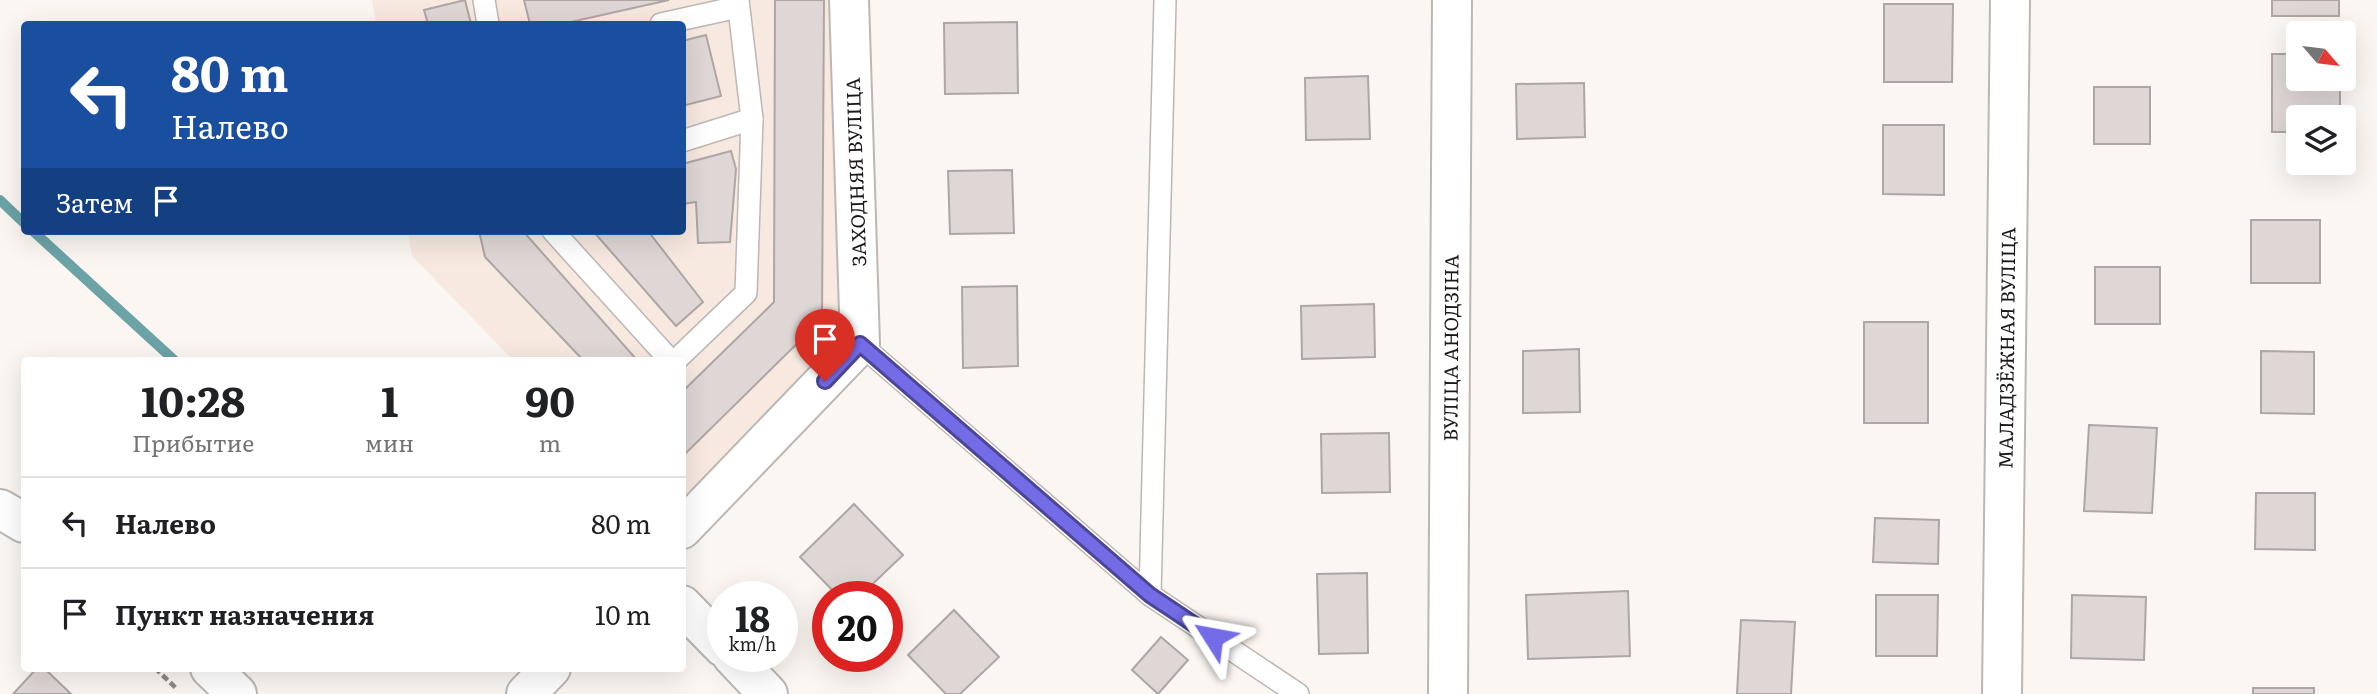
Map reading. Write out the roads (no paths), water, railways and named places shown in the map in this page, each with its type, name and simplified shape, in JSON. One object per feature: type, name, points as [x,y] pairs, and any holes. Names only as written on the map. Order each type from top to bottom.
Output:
[{"type":"street","name":"ЗАХОДНЯЯ ВУЛІЦА","points":[[849,0],[860,344]]},
{"type":"street","name":"ВУЛІЦА АНОДЗІНА","points":[[1448,694],[1451,0]]},
{"type":"street","name":"МАЛАДЗЁЖНАЯ ВУЛІЦА","points":[[2002,694],[2010,0]]},
{"type":"street","points":[[686,525],[860,344]]},
{"type":"street","points":[[0,509],[21,521]]},
{"type":"street","points":[[686,609],[707,631]]},
{"type":"street","points":[[214,672],[237,694]]},
{"type":"street","points":[[526,694],[547,672]]},
{"type":"street","points":[[747,672],[768,694]]},
{"type":"lane","points":[[484,0],[488,21]]},
{"type":"lane","points":[[1150,595],[1165,0]]},
{"type":"lane","points":[[672,21],[738,3],[752,120],[746,293],[679,357]]},
{"type":"lane","points":[[686,140],[752,120]]},
{"type":"lane","points":[[557,235],[667,357]]},
{"type":"lane","points":[[860,344],[1150,595],[1298,694]]},
{"type":"waterway","points":[[0,200],[21,220]]},
{"type":"waterway","points":[[37,235],[171,357]]}]
